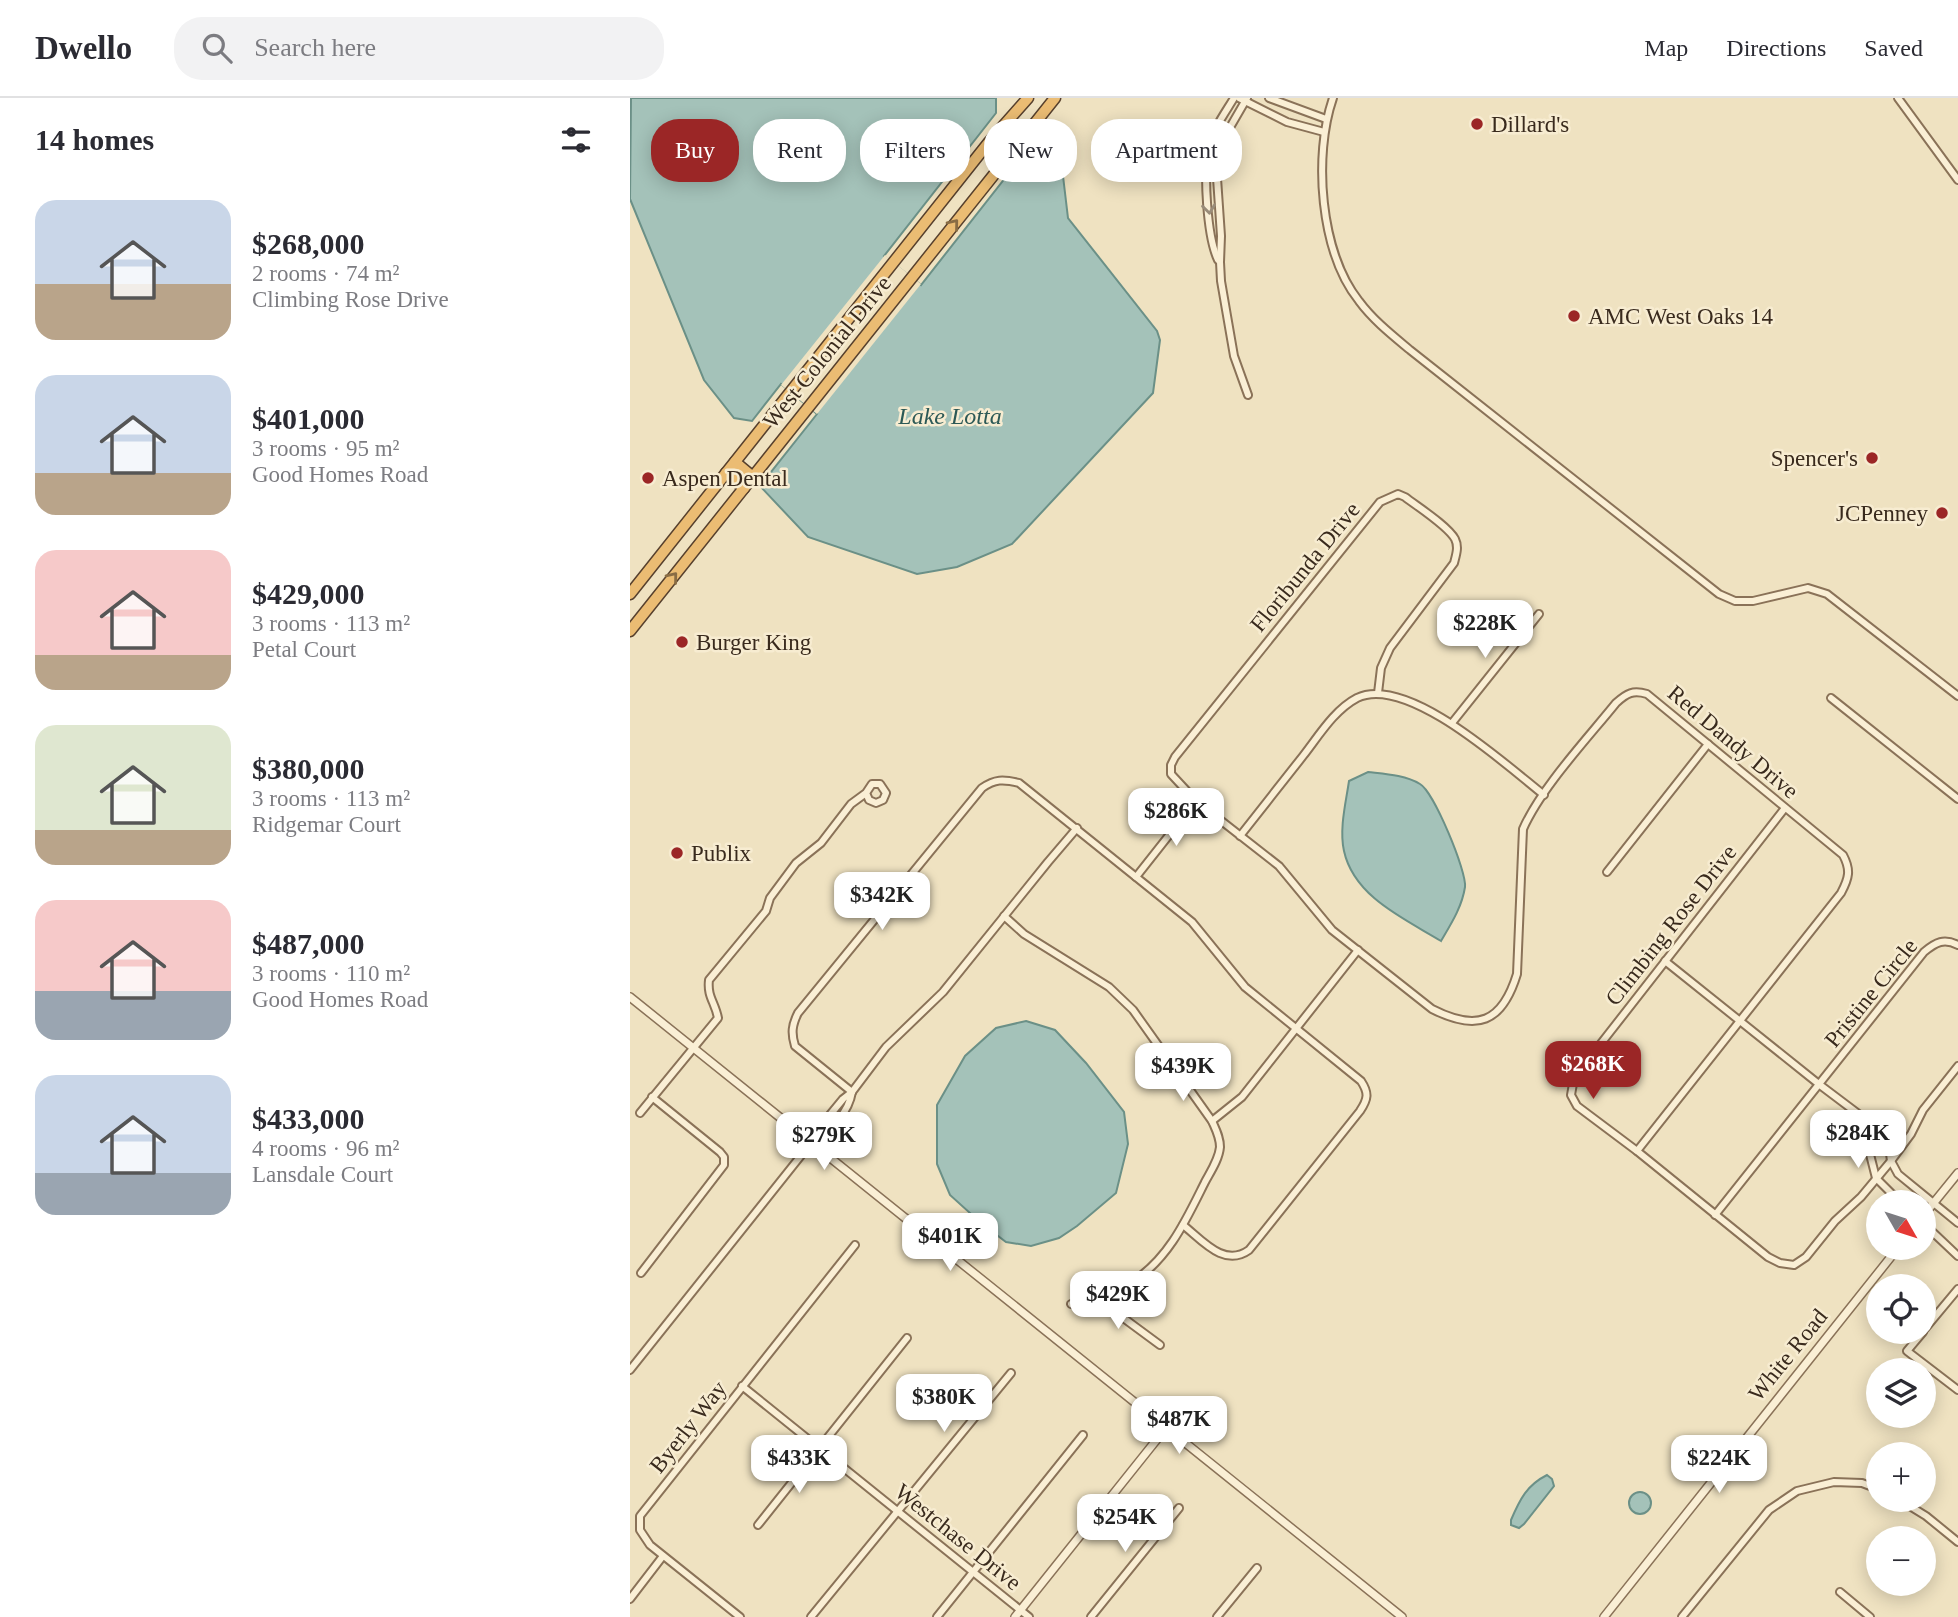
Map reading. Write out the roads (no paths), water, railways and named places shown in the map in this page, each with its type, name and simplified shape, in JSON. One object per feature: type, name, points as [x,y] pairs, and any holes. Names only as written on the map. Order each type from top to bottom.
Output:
[{"type":"highway","name":"West Colonial Drive","points":[[630,594],[989,142],[1028,98]]},
{"type":"highway","name":"West Colonial Drive","points":[[630,631],[1055,98]]},
{"type":"highway","points":[[735,462],[753,477]]},
{"type":"highway","points":[[726,473],[744,488]]},
{"type":"street","points":[[1220,262],[1215,253],[1211,233],[1206,164],[1212,137],[1236,98],[1247,100],[1287,122],[1324,132]]},
{"type":"street","points":[[1269,98],[1325,119]]},
{"type":"street","points":[[1333,98],[1325,119],[1322,153],[1329,238],[1341,273],[1358,301],[1380,324],[1418,357],[1719,594],[1735,601],[1753,601],[1808,588],[1827,594],[1958,696]]},
{"type":"street","points":[[1898,98],[1958,180]]},
{"type":"street","points":[[1247,100],[1234,118],[1219,156],[1217,178],[1222,236],[1220,262],[1234,356],[1248,395]]},
{"type":"street","name":"Floribunda Drive","points":[[1196,801],[1171,774],[1175,757],[1380,502],[1398,494],[1449,532],[1455,540],[1457,550],[1454,562],[1390,648],[1381,668],[1378,693]]},
{"type":"street","points":[[1452,723],[1539,614]]},
{"type":"street","name":"Red Dandy Drive","points":[[1196,801],[1279,866],[1332,930],[1432,1009],[1449,1018],[1465,1022],[1481,1021],[1497,1011],[1511,993],[1517,974],[1523,829],[1530,813],[1616,703],[1625,695],[1636,691],[1647,694],[1843,855],[1850,866],[1848,880],[1841,893],[1637,1151]]},
{"type":"street","points":[[1240,836],[1330,722],[1359,697],[1378,693],[1431,710],[1544,794]]},
{"type":"street","points":[[1830,698],[1958,799]]},
{"type":"street","points":[[1606,872],[1708,744]]},
{"type":"street","points":[[852,1092],[795,1046],[793,1023],[798,1013],[982,788],[994,780],[1005,779],[1026,788],[1192,922],[1245,987],[1361,1081],[1368,1091],[1367,1102],[1249,1250],[1240,1257],[1219,1254],[1183,1225]]},
{"type":"street","points":[[640,1113],[718,1018],[716,1006],[708,991],[709,980],[766,911],[769,898],[796,863],[821,843],[851,804],[866,793]]},
{"type":"street","points":[[1136,877],[1196,801]]},
{"type":"street","name":"Climbing Rose Drive","points":[[1785,808],[1574,1078],[1571,1095],[1577,1106],[1768,1257],[1780,1263],[1794,1265],[1806,1257],[1835,1221],[1861,1197],[1891,1161]]},
{"type":"street","points":[[630,1370],[811,1143],[827,1134],[849,1106],[852,1092],[886,1047],[943,992],[1077,828]]},
{"type":"street","points":[[1004,916],[1024,934],[1109,987],[1133,1010],[1212,1121],[1219,1135],[1220,1148],[1216,1161],[1171,1245],[1152,1267],[1132,1282],[1107,1294],[1071,1304]]},
{"type":"street","name":"Pristine Circle","points":[[1715,1214],[1820,1086],[1924,952],[1936,942],[1949,941],[1958,945]]},
{"type":"street","points":[[1212,1121],[1242,1097],[1358,950]]},
{"type":"street","points":[[1665,961],[1820,1086],[1874,1125],[1889,1146],[1891,1161],[1898,1174],[1915,1190]]},
{"type":"street","points":[[630,997],[1402,1617]]},
{"type":"street","points":[[1891,1161],[1911,1134],[1923,1110],[1958,1066]]},
{"type":"street","points":[[641,1273],[724,1165],[724,1157],[720,1152],[652,1097]]},
{"type":"street","points":[[1855,1113],[1863,1127],[1876,1178],[1888,1190]]},
{"type":"street","points":[[1936,1201],[1958,1173]]},
{"type":"street","points":[[1936,1206],[1958,1223]]},
{"type":"street","points":[[1936,1235],[1958,1256]]},
{"type":"street","name":"Byerly Way","points":[[740,1617],[650,1545],[640,1530],[640,1516],[855,1245]]},
{"type":"street","name":"White Road","points":[[1604,1617],[1888,1260]]},
{"type":"street","points":[[1936,1315],[1958,1289]]},
{"type":"street","points":[[1107,1294],[1118,1314],[1160,1345]]},
{"type":"street","points":[[758,1525],[907,1338]]},
{"type":"street","points":[[1913,1344],[1907,1351],[1958,1390]]},
{"type":"street","points":[[811,1617],[1011,1373]]},
{"type":"street","name":"Westchase Drive","points":[[742,1386],[974,1573],[1018,1614],[1029,1617]]},
{"type":"street","points":[[1018,1614],[1166,1427]]},
{"type":"street","points":[[937,1617],[1083,1435]]},
{"type":"street","points":[[1682,1617],[1769,1510],[1797,1491],[1834,1482],[1866,1484]]},
{"type":"street","points":[[1091,1617],[1179,1508]]},
{"type":"street","points":[[1920,1512],[1958,1542]]},
{"type":"street","points":[[630,1598],[663,1556]]},
{"type":"street","points":[[1217,1617],[1256,1568]]},
{"type":"street","points":[[1840,1592],[1870,1617]]},
{"type":"street","points":[[1687,1610],[1695,1617]]},
{"type":"water","name":"Lake Lotta","points":[[631,98],[996,98],[996,113],[991,119],[984,119],[984,128],[970,146],[970,119],[860,119],[860,182],[942,182],[884,256],[921,285],[1002,182],[1064,182],[1068,218],[1157,331],[1160,340],[1153,393],[1012,544],[957,567],[917,574],[808,537],[760,486],[817,414],[781,384],[752,421],[734,418],[704,380],[630,199]]},
{"type":"water","points":[[1368,772],[1401,777],[1420,784],[1433,801],[1448,833],[1461,866],[1465,887],[1459,908],[1441,941],[1383,905],[1358,881],[1350,867],[1342,834],[1349,781]]},
{"type":"water","points":[[1026,1021],[1055,1030],[1086,1063],[1124,1112],[1128,1144],[1116,1193],[1059,1238],[1031,1246],[1006,1242],[981,1223],[950,1195],[937,1164],[937,1105],[965,1056],[996,1028]]},
{"type":"water","points":[[1547,1475],[1554,1486],[1524,1524],[1519,1528],[1511,1525],[1514,1512],[1525,1493]]},
{"type":"water","points":[[1640,1492],[1648,1495],[1651,1503],[1648,1511],[1640,1514],[1632,1511],[1629,1503],[1632,1495]]},
{"type":"place","name":"Dillard's","points":[[1477,124]]},
{"type":"place","name":"AMC West Oaks 14","points":[[1574,316]]},
{"type":"place","name":"Spencer's","points":[[1872,458]]},
{"type":"place","name":"Aspen Dental","points":[[648,478]]},
{"type":"place","name":"JCPenney","points":[[1942,513]]},
{"type":"place","name":"Burger King","points":[[682,642]]},
{"type":"place","name":"Publix","points":[[677,853]]}]
